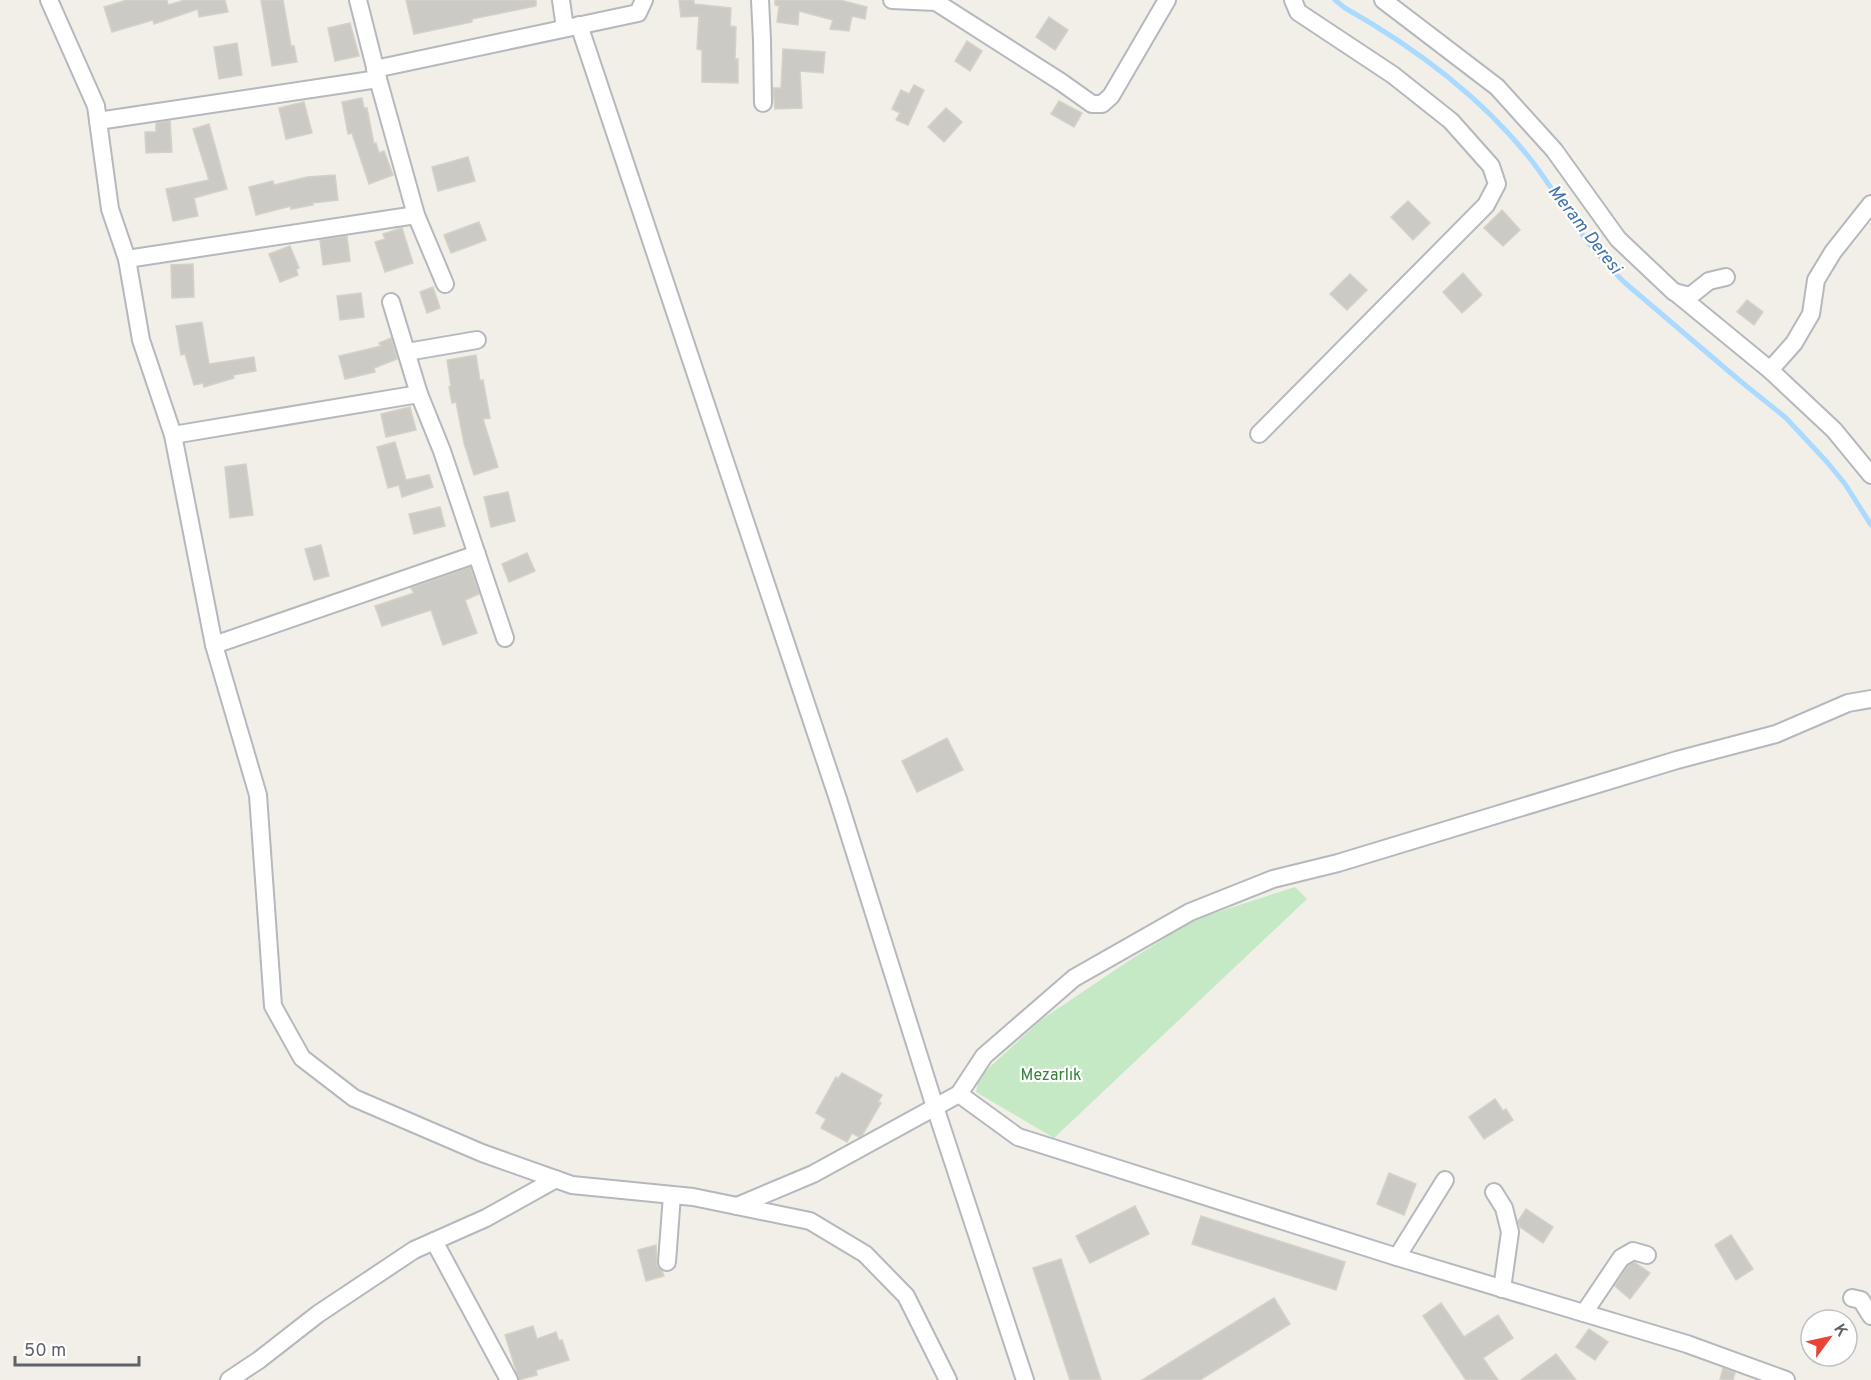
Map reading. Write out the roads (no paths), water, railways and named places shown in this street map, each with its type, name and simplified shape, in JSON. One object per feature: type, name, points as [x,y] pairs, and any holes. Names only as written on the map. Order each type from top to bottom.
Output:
[{"type":"street","points":[[52,0],[96,106],[110,209],[127,259],[141,340],[173,435],[214,645],[258,795],[273,1006],[302,1058],[354,1098],[482,1153],[573,1185],[693,1197],[810,1221],[865,1254],[906,1296],[948,1380]]},
{"type":"street","points":[[358,0],[416,215],[445,284]]},
{"type":"street","points":[[561,0],[838,799],[1025,1380]]},
{"type":"street","points":[[98,121],[377,74],[638,13],[644,0]]},
{"type":"street","points":[[760,0],[763,103]]},
{"type":"street","points":[[892,0],[936,2],[1092,104],[1102,104],[1111,96],[1167,0]]},
{"type":"street","points":[[1259,434],[1486,205],[1497,184],[1491,166],[1451,121],[1393,75],[1298,12],[1293,0]]},
{"type":"street","points":[[1383,0],[1497,87],[1554,150],[1618,239],[1674,292],[1770,370],[1834,430],[1871,475]]},
{"type":"street","points":[[1770,370],[1794,343],[1811,314],[1816,280],[1833,252],[1871,204]]},
{"type":"street","points":[[127,259],[416,215]]},
{"type":"street","points":[[1674,292],[1690,296],[1709,281],[1726,277]]},
{"type":"street","points":[[391,302],[419,394],[442,451],[505,638]]},
{"type":"street","points":[[407,352],[477,340]]},
{"type":"street","points":[[173,435],[419,394]]},
{"type":"street","points":[[214,645],[477,554]]},
{"type":"street","points":[[737,1206],[813,1174],[958,1094],[984,1056],[1074,978],[1190,912],[1273,879],[1338,862],[1677,760],[1776,734],[1848,703],[1871,699]]},
{"type":"street","points":[[958,1094],[1018,1137],[1397,1257],[1687,1344],[1786,1380]]},
{"type":"street","points":[[229,1380],[259,1360],[318,1314],[414,1250],[486,1218],[556,1179]]},
{"type":"street","points":[[1397,1257],[1445,1180]]},
{"type":"street","points":[[1494,1192],[1504,1208],[1510,1232],[1502,1289]]},
{"type":"street","points":[[667,1262],[672,1195]]},
{"type":"street","points":[[434,1241],[509,1380]]},
{"type":"street","points":[[1584,1313],[1621,1258],[1633,1251],[1647,1255]]},
{"type":"street","points":[[1852,1298],[1860,1300],[1871,1316]]},
{"type":"waterway","name":"Meram Deresi","points":[[1335,0],[1444,73],[1488,112],[1528,156],[1585,238],[1606,264],[1624,282],[1786,418],[1845,484],[1871,525]]},
{"type":"park label","name":"Mezarlık","points":[[1051,1076]]}]
